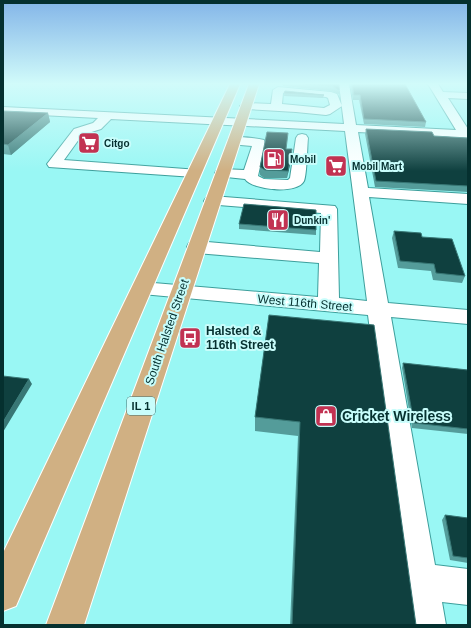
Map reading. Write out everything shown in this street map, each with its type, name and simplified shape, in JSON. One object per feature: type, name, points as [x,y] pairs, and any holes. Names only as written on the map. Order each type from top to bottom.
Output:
[{"type":"main road","points":[[3,593],[221,113]]},
{"type":"main road","name":"South Halsted Street","points":[[65,625],[243,113]]},
{"type":"street","points":[[60,113],[164,119],[214,128]]},
{"type":"street","points":[[327,113],[362,192],[427,625]]},
{"type":"street","points":[[335,130],[338,113]]},
{"type":"street","points":[[452,113],[466,134]]},
{"type":"street","points":[[97,126],[107,116]]},
{"type":"street","points":[[156,130],[164,119]]},
{"type":"street","points":[[197,133],[240,122],[272,135],[318,139]]},
{"type":"street","points":[[134,129],[97,126],[78,132],[54,164],[194,173]]},
{"type":"street","points":[[234,141],[272,135],[335,130],[466,134]]},
{"type":"street","points":[[250,175],[272,135]]},
{"type":"street","points":[[222,173],[250,175],[252,179],[261,183],[285,185],[294,183],[297,180],[302,138]]},
{"type":"street","points":[[362,192],[468,199]]},
{"type":"street","points":[[212,201],[329,209],[328,304]]},
{"type":"street","points":[[196,247],[329,258]]},
{"type":"street","name":"West 116th Street","points":[[142,288],[468,317]]},
{"type":"street","points":[[421,581],[468,587]]},
{"type":"building","points":[[3,113],[48,113],[8,145],[3,144]]},
{"type":"building","points":[[363,113],[421,113],[426,122],[364,119]]},
{"type":"building","points":[[366,129],[432,132],[434,136],[468,138],[468,186],[376,181]]},
{"type":"building","name":"Mobil","points":[[267,132],[288,133],[286,149],[292,149],[288,171],[265,170],[260,167]]},
{"type":"building","name":"Dunkin'","points":[[244,204],[316,210],[316,230],[239,224]]},
{"type":"building","points":[[394,231],[421,233],[422,237],[452,239],[465,276],[436,273],[434,264],[400,261]]},
{"type":"building","points":[[269,315],[374,325],[416,625],[292,625],[300,422],[255,417]]},
{"type":"building","points":[[403,363],[468,370],[468,429],[414,423]]},
{"type":"building","points":[[3,376],[29,379],[3,422]]},
{"type":"building","points":[[445,515],[468,518],[468,558],[453,556]]},
{"type":"place","name":"Citgo","points":[[89,143]]},
{"type":"place","name":"Mobil","points":[[274,159]]},
{"type":"place","name":"Mobil Mart","points":[[336,166]]},
{"type":"place","name":"Dunkin'","points":[[278,220]]},
{"type":"place","name":"Halsted & 116th Street","points":[[190,338]]},
{"type":"place","name":"Cricket Wireless","points":[[326,416]]}]
